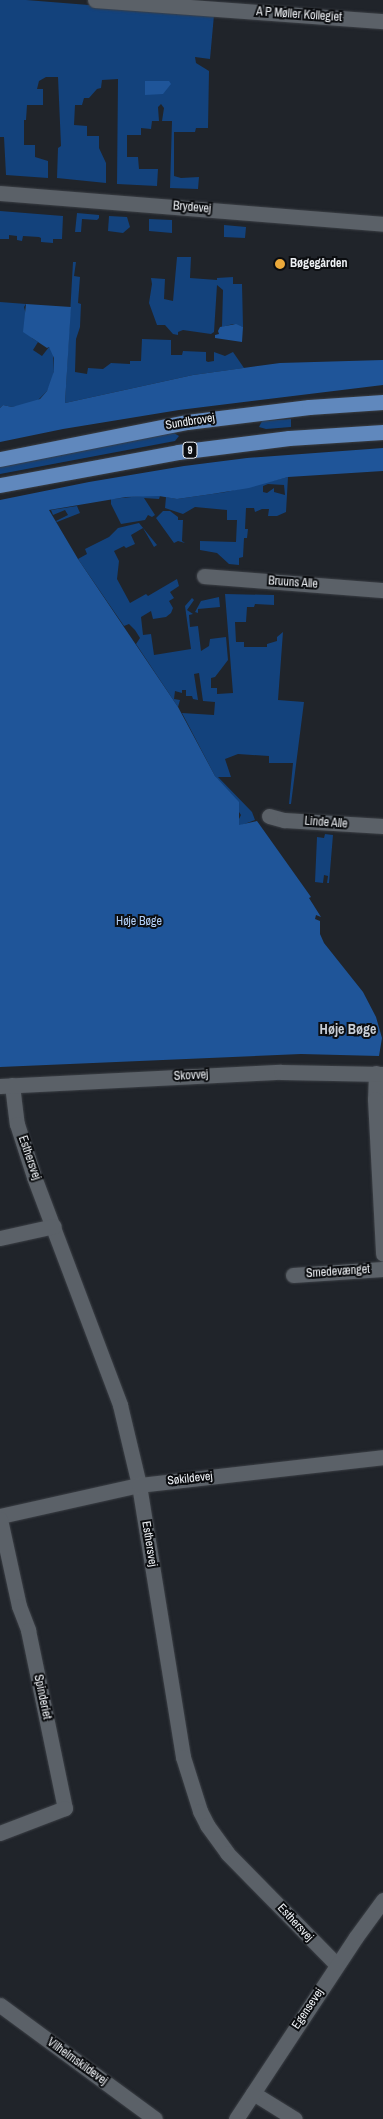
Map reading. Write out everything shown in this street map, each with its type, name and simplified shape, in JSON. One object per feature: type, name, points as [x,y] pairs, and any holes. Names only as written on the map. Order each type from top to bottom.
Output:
[{"type":"main road","name":"Sundbrovej","points":[[0,459],[187,422],[309,407],[383,402]]},
{"type":"main road","name":"9","points":[[0,485],[178,452],[288,438],[383,432]]},
{"type":"street","name":"A P Møller Kollegiet","points":[[95,0],[383,21]]},
{"type":"street","name":"Brydevej","points":[[0,193],[383,224]]},
{"type":"street","name":"Bruuns Alle","points":[[204,576],[383,590]]},
{"type":"street","name":"Linde Alle","points":[[269,816],[284,820],[383,826]]},
{"type":"street","name":"Skovvej","points":[[6,1086],[282,1072],[379,1073]]},
{"type":"street","points":[[379,1073],[375,1099],[383,1254]]},
{"type":"street","name":"Esthersvej","points":[[6,1086],[17,1124],[120,1405],[140,1485],[182,1757],[200,1811],[207,1825],[227,1853],[337,1965]]},
{"type":"street","points":[[0,1238],[54,1226]]},
{"type":"street","name":"Smedevænget","points":[[293,1276],[383,1269]]},
{"type":"street","name":"Søkildevej","points":[[0,1518],[140,1485],[383,1457]]},
{"type":"street","name":"Spinderiet","points":[[0,1518],[19,1606],[28,1630],[65,1808],[0,1833]]},
{"type":"street","name":"Egensevej","points":[[236,2119],[337,1965],[383,1900]]},
{"type":"street","name":"Vilhelmskildevej","points":[[0,2005],[155,2119]]},
{"type":"street","points":[[253,2093],[295,2119]]},
{"type":"shaded area","points":[[0,0],[26,0],[214,15],[210,59],[195,57],[196,63],[209,71],[208,128],[196,128],[195,132],[174,132],[174,176],[181,178],[199,177],[198,189],[170,188],[172,121],[162,121],[164,108],[161,104],[158,107],[159,121],[152,121],[151,129],[141,128],[141,135],[127,135],[127,157],[138,157],[139,169],[158,169],[157,186],[117,184],[118,79],[102,80],[101,88],[97,89],[89,98],[84,98],[82,105],[75,105],[74,125],[87,126],[87,136],[99,136],[99,148],[106,163],[106,183],[57,178],[58,148],[61,146],[58,77],[46,77],[39,81],[37,89],[43,89],[43,105],[27,105],[26,120],[24,120],[24,145],[35,145],[35,157],[48,161],[48,178],[6,175],[4,137],[0,137]]},
{"type":"shaded area","points":[[0,211],[63,216],[62,239],[53,239],[53,243],[41,242],[39,237],[23,236],[22,241],[17,240],[17,236],[9,235],[9,239],[0,239]]},
{"type":"shaded area","points":[[77,213],[99,215],[99,218],[97,220],[82,219],[81,232],[75,232]]},
{"type":"shaded area","points":[[109,216],[127,217],[130,227],[123,233],[108,231]]},
{"type":"shaded area","points":[[149,219],[172,220],[172,233],[149,231]]},
{"type":"shaded area","points":[[224,225],[246,227],[245,238],[224,237]]},
{"type":"shaded area","points":[[177,257],[191,257],[190,278],[217,280],[217,278],[233,277],[233,284],[242,284],[243,327],[233,324],[222,327],[223,290],[217,285],[214,332],[211,334],[183,330],[178,332],[178,335],[173,334],[165,325],[157,325],[149,303],[151,278],[165,279],[164,299],[173,301]]},
{"type":"shaded area","points":[[73,262],[76,262],[74,276],[80,277],[78,303],[81,304],[80,327],[76,339],[75,372],[87,374],[88,368],[103,369],[111,363],[130,364],[130,361],[141,361],[142,339],[171,340],[171,355],[182,355],[183,351],[206,352],[206,361],[208,362],[214,361],[214,352],[225,356],[233,352],[244,368],[193,375],[65,403]]},
{"type":"shaded area","points":[[0,302],[26,304],[24,307],[32,338],[38,342],[33,350],[42,356],[49,347],[53,352],[54,371],[52,381],[47,391],[35,403],[12,407],[3,405],[0,408]]},
{"type":"shaded area","points":[[291,419],[291,427],[266,429],[259,427],[262,421]]},
{"type":"shaded area","points":[[174,433],[179,436],[175,441],[0,474],[0,465]]},
{"type":"shaded area","points":[[288,477],[286,512],[277,516],[268,516],[269,509],[255,512],[254,508],[246,508],[245,529],[248,529],[247,538],[244,538],[243,557],[239,558],[239,565],[229,564],[217,553],[200,550],[200,541],[236,542],[237,520],[227,520],[227,510],[195,507],[183,514],[165,508],[166,497],[177,499],[226,492]],"holes":[[[268,484],[284,485],[285,495],[274,492],[274,488],[267,493],[263,492],[263,486]]]},
{"type":"shaded area","points":[[160,496],[159,499],[144,498],[155,515],[152,517],[148,515],[145,520],[121,524],[111,504],[111,499]]},
{"type":"shaded area","points":[[77,506],[80,513],[57,522],[68,515],[65,510],[53,515],[51,510]]},
{"type":"shaded area","points":[[163,511],[170,511],[178,517],[178,520],[183,520],[182,541],[185,543],[178,541],[174,543],[156,518]]},
{"type":"shaded area","points":[[139,523],[157,545],[154,547],[143,528],[131,535],[135,544],[126,548],[124,546],[114,551],[119,561],[117,579],[130,603],[146,594],[148,596],[177,579],[179,586],[170,592],[174,598],[169,601],[173,608],[171,613],[166,617],[153,619],[151,611],[141,617],[143,635],[151,634],[154,655],[191,649],[185,606],[192,598],[194,600],[187,610],[193,614],[189,615],[190,627],[198,626],[201,651],[209,646],[210,639],[226,637],[228,660],[215,677],[211,678],[211,688],[217,688],[217,694],[233,693],[225,594],[274,595],[274,605],[255,604],[254,607],[247,607],[246,622],[235,622],[236,642],[244,642],[244,647],[267,647],[267,644],[277,641],[277,637],[283,632],[278,700],[304,702],[291,804],[289,804],[293,763],[269,763],[269,756],[238,754],[225,759],[231,777],[218,777],[252,812],[255,820],[239,826],[238,821],[241,815],[215,776],[182,713],[214,715],[215,702],[203,701],[199,673],[194,674],[198,700],[193,699],[192,696],[186,696],[186,690],[182,690],[182,693],[175,691],[174,699],[180,700],[178,707],[136,644],[140,638],[135,630],[129,624],[124,626],[78,559],[87,554],[85,549],[109,537],[118,528]]},
{"type":"shaded area","points":[[219,597],[220,607],[198,609],[198,613],[195,612],[201,601]]},
{"type":"shaded area","points":[[325,834],[333,835],[329,883],[327,883],[328,876],[324,875],[323,883],[315,882],[317,837],[324,838]]},
{"type":"green space","points":[[145,81],[169,81],[171,84],[163,94],[145,95]]},
{"type":"green space","points":[[26,304],[71,307],[65,403],[193,375],[280,363],[383,360],[383,385],[179,410],[63,429],[0,442],[0,408],[3,405],[12,407],[40,399],[47,391],[54,371],[54,358],[49,347],[47,348],[23,332]]},
{"type":"green space","points":[[236,324],[243,327],[242,342],[215,338],[215,335],[219,334],[220,327]]},
{"type":"green space","name":"Høje Bøge","points":[[383,448],[383,471],[288,477],[249,488],[177,499],[159,496],[126,497],[49,510],[78,559],[178,707],[215,776],[239,802],[239,825],[257,821],[311,897],[309,898],[321,917],[316,915],[315,919],[320,921],[320,934],[324,943],[363,992],[376,1017],[382,1038],[379,1056],[301,1054],[0,1067],[0,500],[89,482],[184,466],[247,458]]},
{"type":"place","name":"Bøgegården","points":[[280,264]]},
{"type":"district","name":"Høje Bøge","points":[[348,1029]]}]
